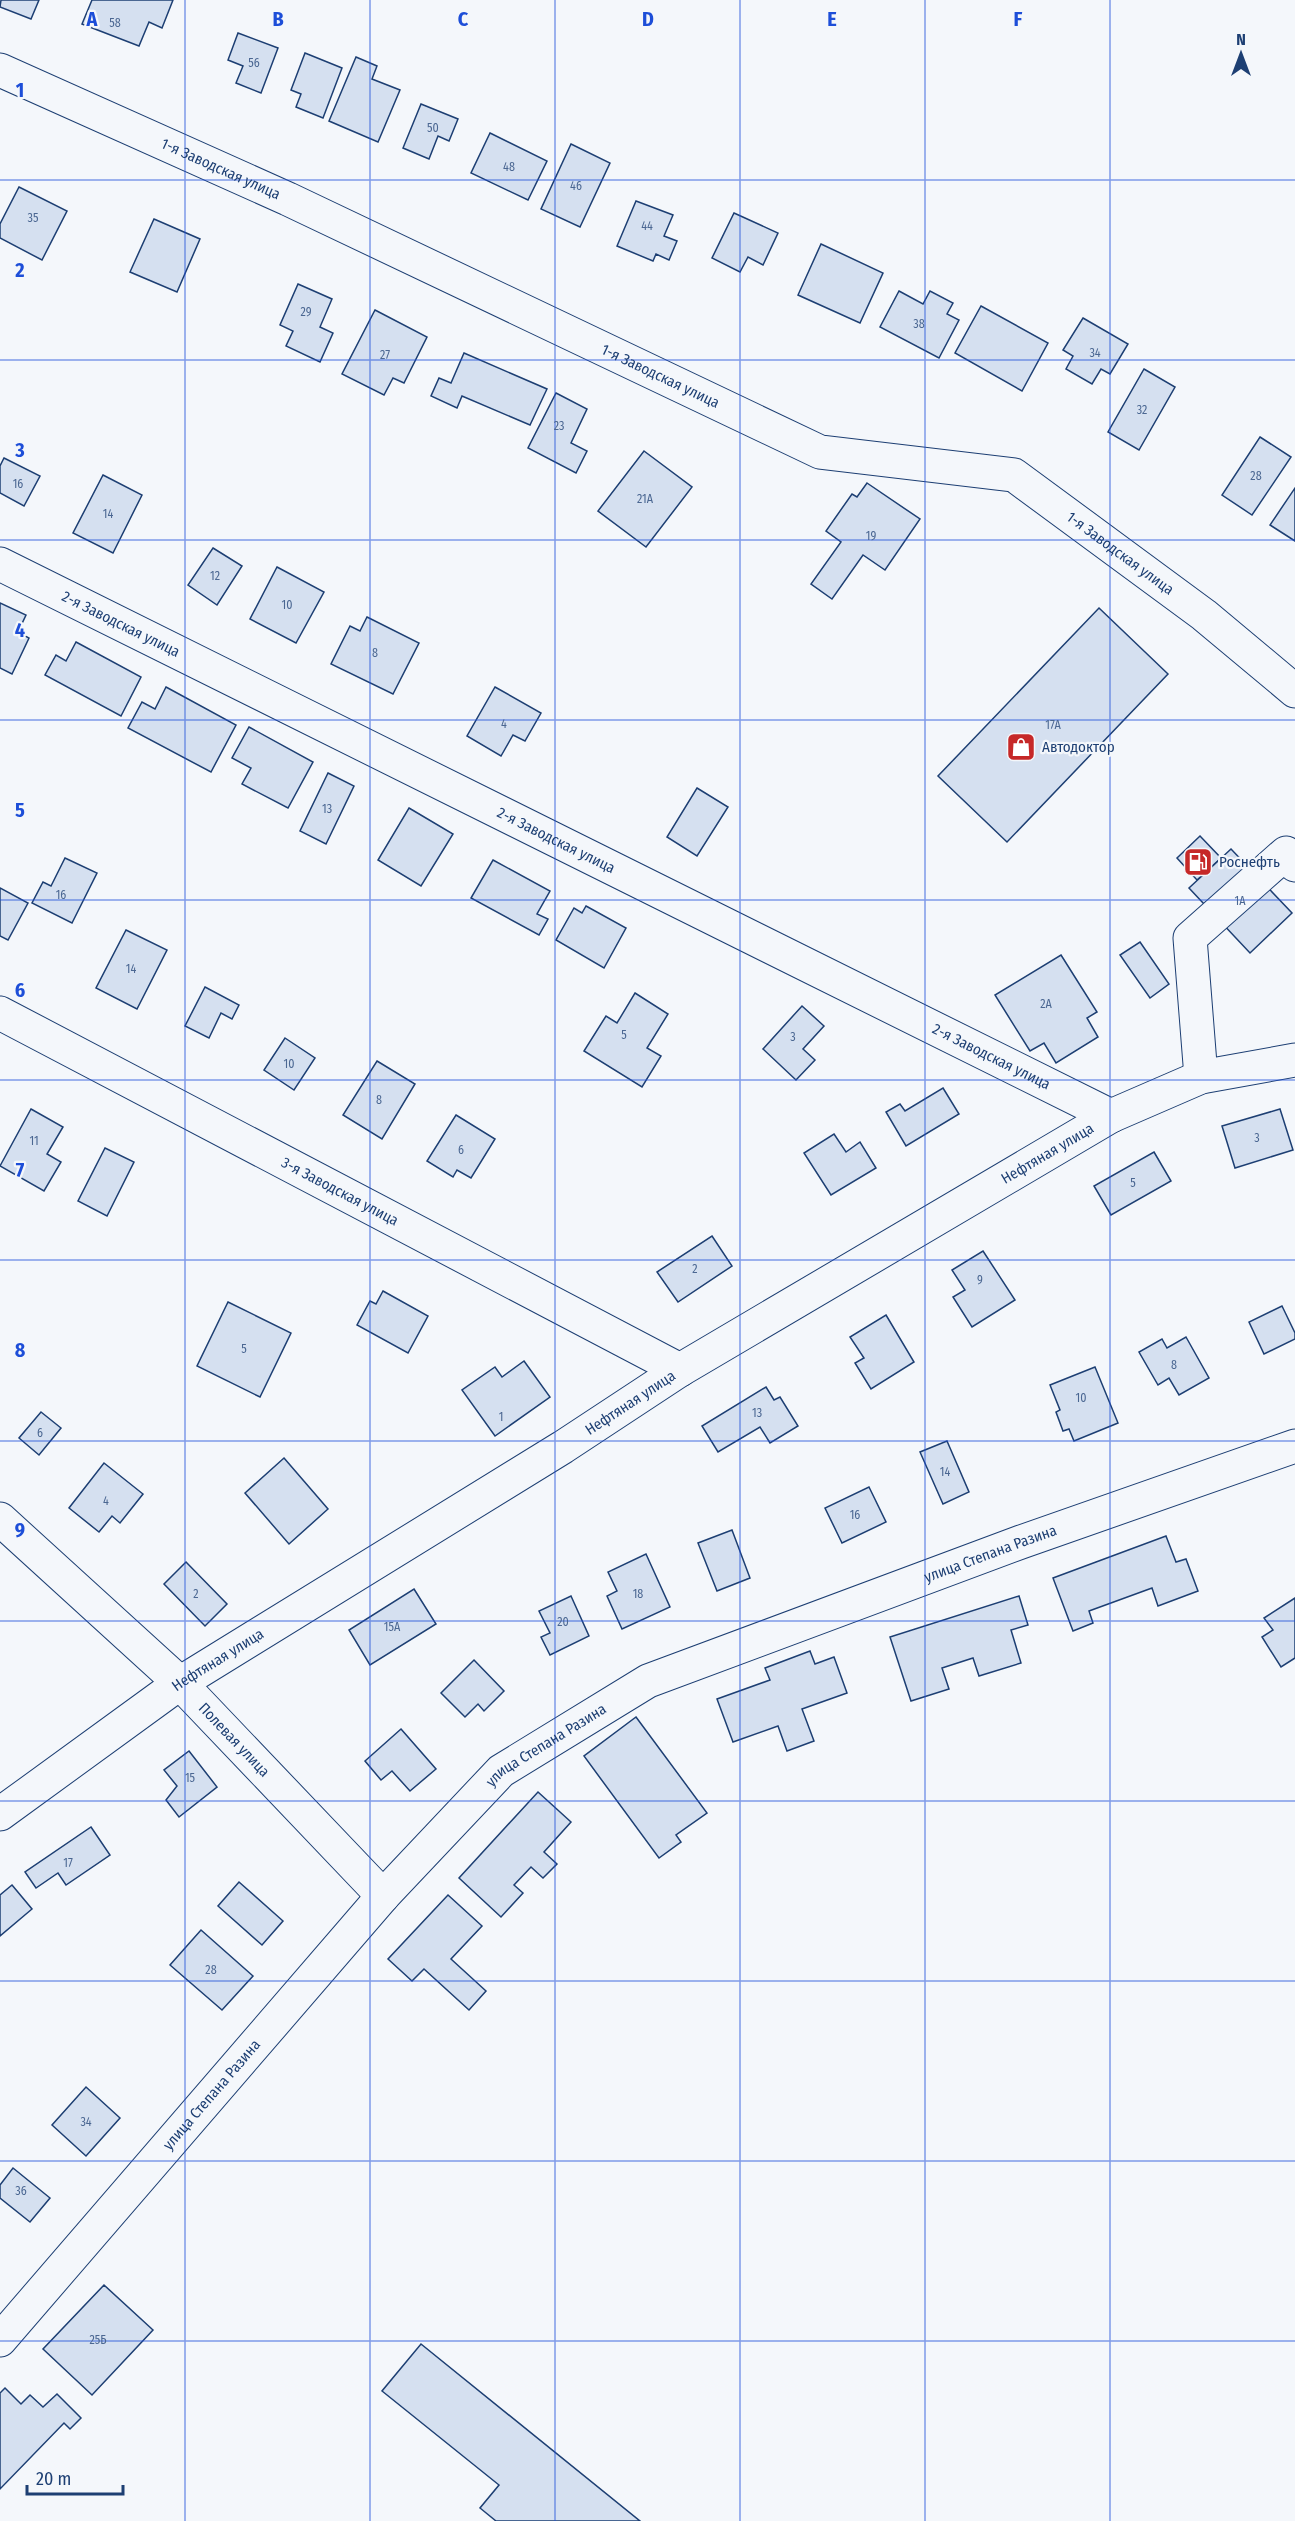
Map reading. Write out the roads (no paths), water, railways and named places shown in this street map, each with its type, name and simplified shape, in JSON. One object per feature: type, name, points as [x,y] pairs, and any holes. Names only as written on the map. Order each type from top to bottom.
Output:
[{"type":"street","name":"1-я Заводская улица","points":[[0,70],[288,199],[820,452],[1014,475],[1204,615],[1295,691]]},
{"type":"street","name":"2-я Заводская улица","points":[[0,564],[1111,1116]]},
{"type":"street","points":[[1201,1077],[1190,938],[1286,853],[1295,865]]},
{"type":"street","name":"3-я Заводская улица","points":[[0,1013],[680,1370]]},
{"type":"street","name":"Нефтяная улица","points":[[0,1814],[180,1683],[552,1453],[680,1370],[1111,1116],[1201,1077],[1295,1060]]},
{"type":"street","name":"улица Степана Разина","points":[[0,2340],[383,1896],[501,1771],[648,1681],[1022,1542],[1295,1446]]},
{"type":"street","name":"Полевая улица","points":[[0,1519],[180,1683],[383,1896]]},
{"type":"place","name":"Автодоктор","points":[[1021,747]]},
{"type":"place","name":"Роснефть","points":[[1198,862]]}]
